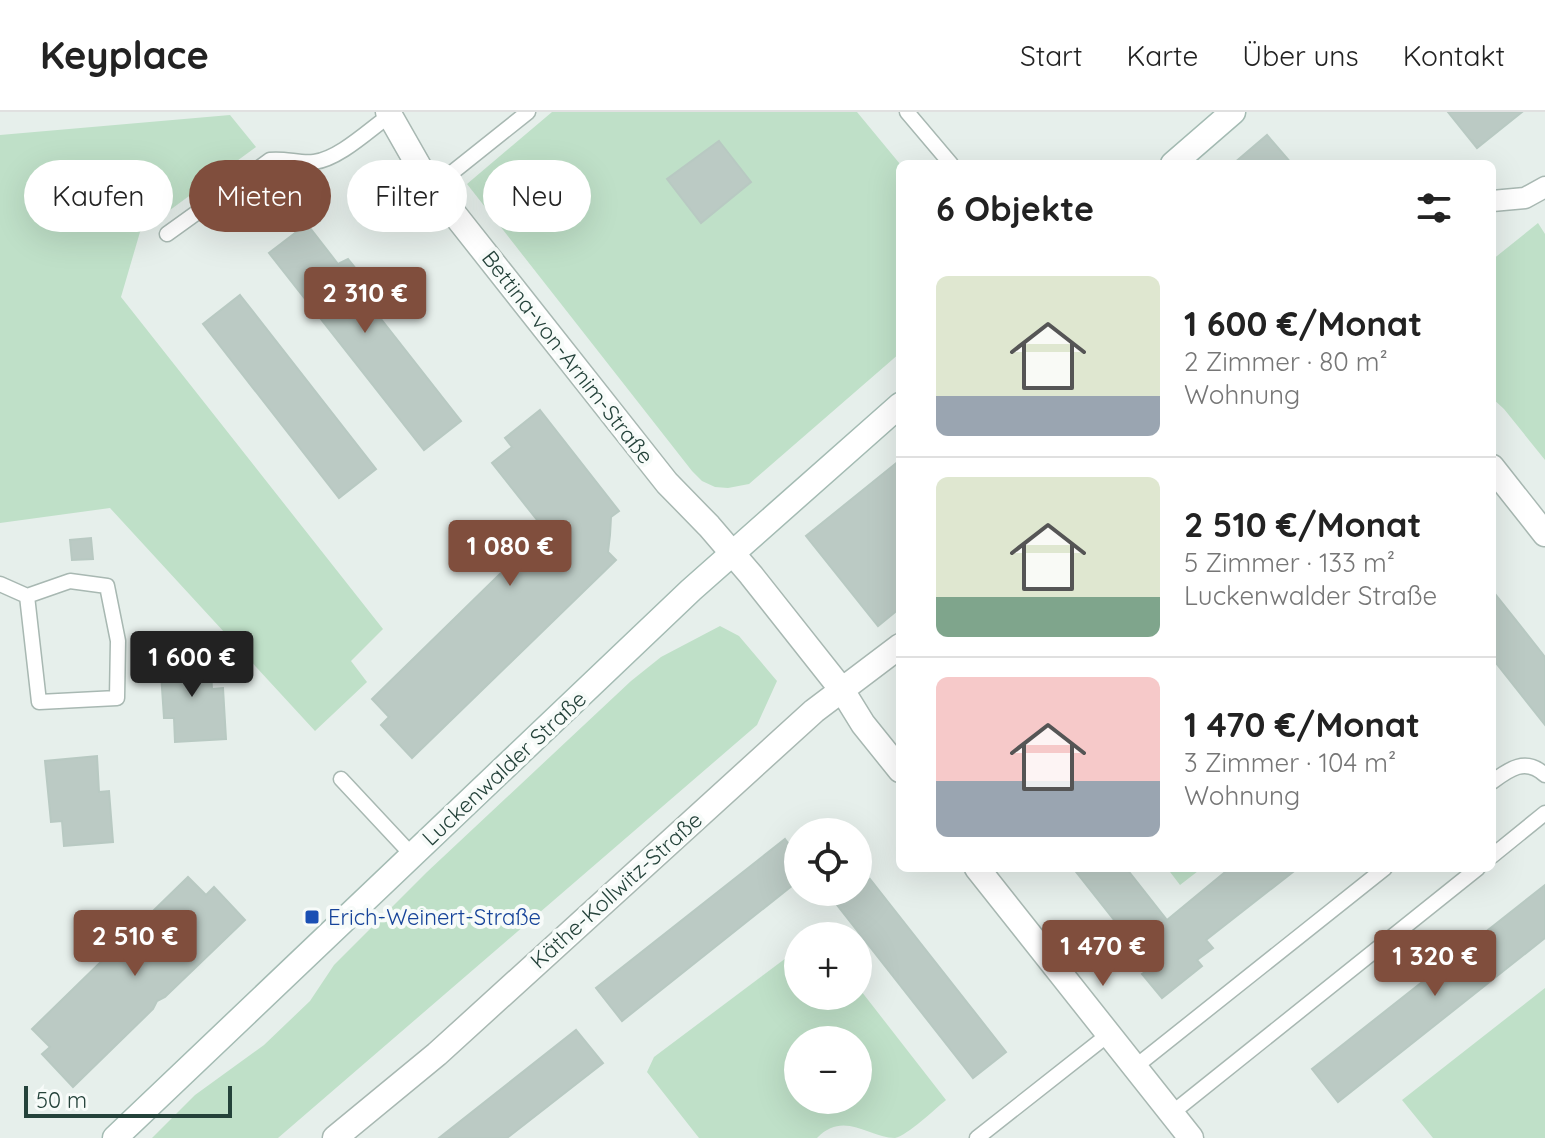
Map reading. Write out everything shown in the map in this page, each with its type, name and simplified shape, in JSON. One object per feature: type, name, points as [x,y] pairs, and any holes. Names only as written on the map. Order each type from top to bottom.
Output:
[{"type":"street","points":[[1178,160],[1233,112]]},
{"type":"street","name":"Bettina-von-Arnim-Straße","points":[[389,114],[417,160]]},
{"type":"street","points":[[1496,201],[1525,198],[1545,187]]},
{"type":"street","name":"Bettina-von-Arnim-Straße","points":[[467,229],[667,483],[732,553],[842,690],[863,724],[896,765]]},
{"type":"street","name":"Luckenwalder Straße","points":[[115,1138],[732,553],[896,409]]},
{"type":"street","points":[[1496,472],[1545,534]]},
{"type":"street","name":"Käthe-Kollwitz-Straße","points":[[335,1138],[437,1054],[814,711],[896,649]]},
{"type":"street","points":[[980,872],[1191,1138]]},
{"type":"lane","points":[[467,161],[528,112]]},
{"type":"lane","points":[[907,112],[948,160]]},
{"type":"lane","points":[[167,234],[270,160],[312,163],[330,158],[389,114]]},
{"type":"lane","points":[[0,584],[27,596],[70,581],[107,586],[118,641],[117,698],[39,702],[27,596]]},
{"type":"lane","points":[[1496,779],[1514,767],[1523,765],[1532,766],[1545,775]]},
{"type":"lane","points":[[341,779],[412,855]]},
{"type":"lane","points":[[1496,853],[1545,813]]},
{"type":"lane","points":[[1135,1067],[1380,872]]},
{"type":"lane","points":[[1172,1113],[1473,872]]},
{"type":"lane","points":[[977,1138],[1109,1034]]},
{"type":"green space","points":[[552,112],[857,112],[897,160],[896,356],[749,484],[715,487],[702,481],[505,232],[591,232],[591,160],[495,160]]},
{"type":"green space","points":[[230,115],[256,147],[238,160],[189,160],[189,196],[173,208],[173,160],[24,160],[24,232],[140,232],[121,297],[383,629],[351,661],[367,682],[315,731],[110,508],[0,523],[0,135]]},
{"type":"green space","points":[[483,170],[483,204],[467,184]]},
{"type":"green space","points":[[1538,223],[1545,234],[1545,460],[1496,402],[1496,257]]},
{"type":"green space","points":[[720,626],[739,636],[777,681],[757,725],[278,1138],[152,1138],[195,1095],[264,1045],[310,1001],[334,965],[427,872],[631,681],[661,657]]},
{"type":"green space","points":[[1170,872],[1197,872],[1180,885]]},
{"type":"green space","points":[[784,960],[784,1010],[872,1010],[872,1005],[946,1100],[914,1127],[895,1138],[837,1126],[817,1138],[699,1138],[647,1072],[654,1057]]},
{"type":"green space","points":[[1545,988],[1545,1138],[1433,1138],[1402,1100]]},
{"type":"building","points":[[1448,112],[1522,112],[1477,148]]},
{"type":"building","points":[[1267,135],[1289,160],[1238,160]]},
{"type":"building","points":[[719,141],[751,182],[701,223],[667,179]]},
{"type":"building","points":[[297,232],[313,232],[338,264],[348,259],[361,275],[352,282],[461,421],[424,450],[269,253]]},
{"type":"building","points":[[240,295],[376,469],[339,498],[203,324]]},
{"type":"building","points":[[540,410],[619,511],[611,517],[608,552],[616,560],[412,758],[381,725],[389,717],[372,699],[545,530],[492,463],[512,447],[505,438]]},
{"type":"building","points":[[896,463],[896,611],[878,626],[806,536]]},
{"type":"building","points":[[91,538],[93,559],[72,560],[70,540]]},
{"type":"building","points":[[1496,595],[1545,657],[1545,725],[1496,663]]},
{"type":"building","points":[[210,654],[212,689],[223,688],[226,739],[175,742],[174,718],[164,718],[160,658]]},
{"type":"building","points":[[97,756],[99,792],[109,791],[113,842],[64,846],[62,821],[51,822],[45,761]]},
{"type":"building","points":[[784,840],[784,892],[622,1021],[596,988]]},
{"type":"building","points":[[1076,872],[1129,872],[1167,920],[1225,872],[1293,872],[1206,940],[1213,948],[1197,960],[1202,966],[1162,998],[1142,974],[1145,972],[1128,949],[1133,944]]},
{"type":"building","points":[[188,877],[206,895],[214,887],[245,920],[165,997],[157,1001],[153,1009],[73,1087],[42,1054],[50,1047],[32,1029]]},
{"type":"building","points":[[872,882],[1006,1052],[973,1078],[872,950],[872,922],[850,922],[838,906],[872,906]]},
{"type":"building","points":[[1545,885],[1545,938],[1338,1102],[1312,1069]]},
{"type":"building","points":[[576,1030],[603,1063],[507,1138],[439,1138]]},
{"type":"place","name":"Erich-Weinert-Straße","points":[[312,917]]}]
